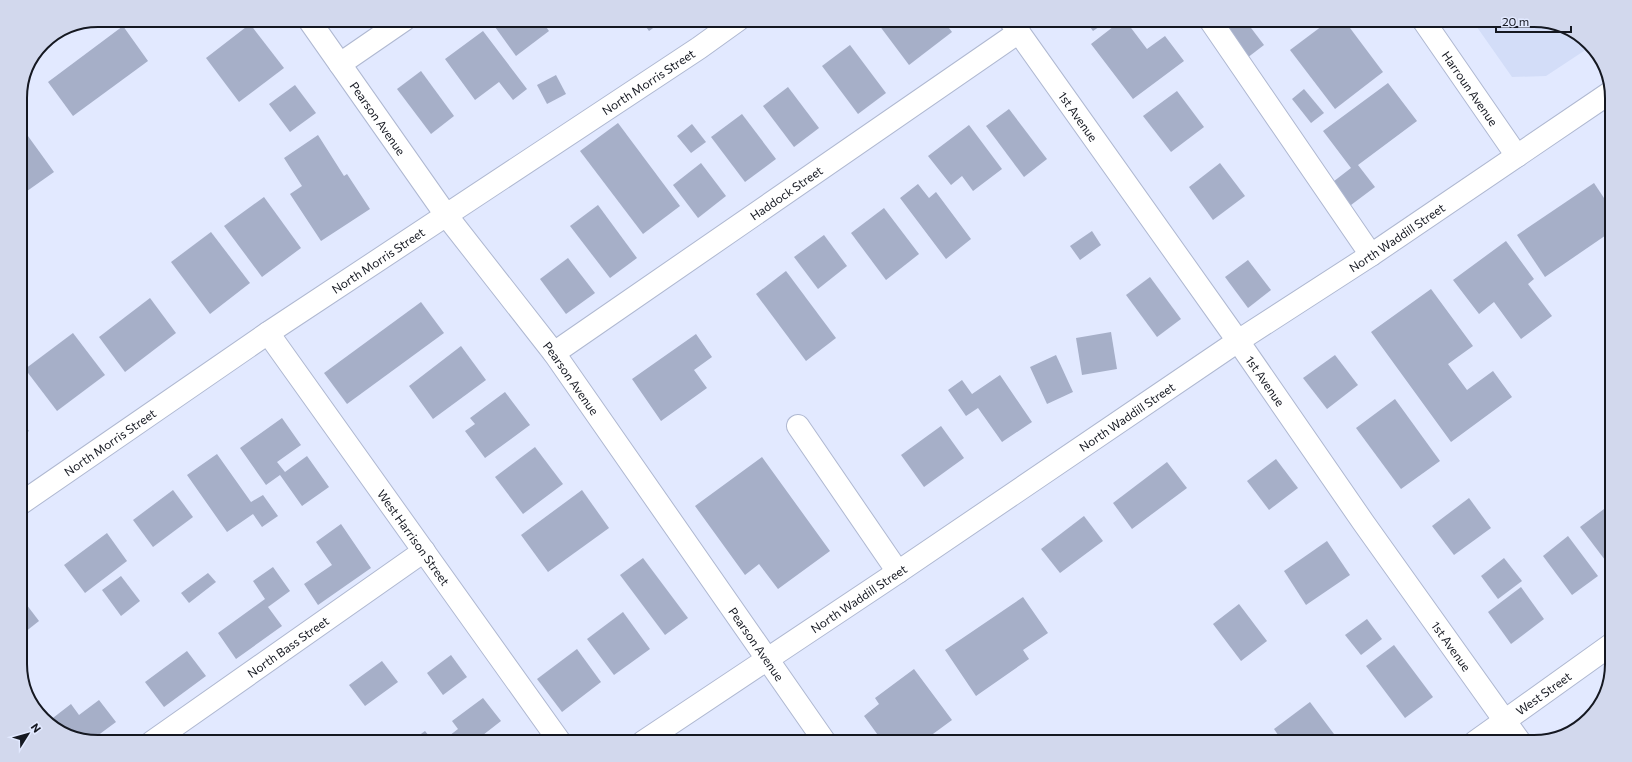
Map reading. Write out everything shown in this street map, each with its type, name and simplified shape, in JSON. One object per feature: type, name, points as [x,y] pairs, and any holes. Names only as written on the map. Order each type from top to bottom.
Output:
[{"type":"street","name":"Pearson Avenue","points":[[314,27],[446,215],[554,353],[769,659],[820,735]]},
{"type":"street","points":[[340,64],[394,27]]},
{"type":"street","name":"North Morris Street","points":[[27,499],[268,333],[699,48],[728,27]]},
{"type":"street","name":"Haddock Street","points":[[554,353],[1013,27]]},
{"type":"street","name":"1st Avenue","points":[[1015,27],[1238,341],[1363,522],[1515,735]]},
{"type":"street","points":[[1215,27],[1371,255]]},
{"type":"street","name":"Harroun Avenue","points":[[1428,27],[1517,156]]},
{"type":"street","name":"North Waddill Street","points":[[654,735],[769,659],[1238,341],[1371,255],[1605,97]]},
{"type":"street","name":"West Harrison Street","points":[[268,333],[555,735]]},
{"type":"street","points":[[798,426],[898,572]]},
{"type":"street","name":"North Bass Street","points":[[162,735],[424,551]]},
{"type":"street","name":"West Street","points":[[1485,735],[1605,649]]},
{"type":"shaded area","points":[[1477,27],[1548,28],[1570,36],[1586,50],[1546,76],[1512,77]]},
{"type":"building","points":[[122,27],[124,27],[148,61],[73,116],[48,82]]},
{"type":"building","points":[[246,27],[252,27],[284,68],[239,102],[206,58]]},
{"type":"building","points":[[495,27],[546,27],[549,31],[516,56]]},
{"type":"building","points":[[646,27],[654,27],[649,31]]},
{"type":"building","points":[[880,27],[948,27],[952,32],[909,65]]},
{"type":"building","points":[[1090,27],[1099,27],[1093,31]]},
{"type":"building","points":[[1113,27],[1130,27],[1147,49],[1165,36],[1184,61],[1133,99],[1091,44]]},
{"type":"building","points":[[1223,27],[1250,27],[1264,45],[1247,58]]},
{"type":"building","points":[[1321,27],[1349,27],[1383,72],[1335,109],[1290,50]]},
{"type":"building","points":[[483,31],[527,89],[513,100],[499,82],[475,100],[445,59]]},
{"type":"building","points":[[850,45],[886,93],[858,114],[822,66]]},
{"type":"building","points":[[421,71],[454,116],[431,134],[397,89]]},
{"type":"building","points":[[556,75],[566,94],[547,104],[537,85]]},
{"type":"building","points":[[1388,83],[1417,121],[1358,165],[1375,187],[1347,208],[1329,185],[1351,168],[1323,131]]},
{"type":"building","points":[[295,85],[316,113],[290,132],[269,104]]},
{"type":"building","points":[[788,87],[819,128],[794,147],[763,106]]},
{"type":"building","points":[[1304,89],[1324,113],[1311,123],[1292,99]]},
{"type":"building","points":[[1177,91],[1204,127],[1171,152],[1143,116]]},
{"type":"building","points":[[1009,109],[1047,159],[1024,177],[986,126]]},
{"type":"building","points":[[742,114],[776,159],[745,182],[711,137]]},
{"type":"building","points":[[618,123],[680,206],[643,234],[580,151]]},
{"type":"building","points":[[692,124],[706,142],[691,153],[677,136]]},
{"type":"building","points":[[969,125],[1002,169],[973,191],[962,176],[951,185],[928,156]]},
{"type":"building","points":[[27,135],[54,172],[27,191]]},
{"type":"building","points":[[318,135],[344,176],[347,174],[370,209],[321,241],[290,194],[302,186],[284,158]]},
{"type":"building","points":[[701,163],[726,196],[698,218],[673,185]]},
{"type":"building","points":[[1220,163],[1245,196],[1213,220],[1189,187]]},
{"type":"building","points":[[1594,183],[1605,200],[1605,236],[1545,277],[1517,235]]},
{"type":"building","points":[[918,184],[929,198],[936,192],[971,239],[946,259],[900,198]]},
{"type":"building","points":[[264,197],[301,248],[262,277],[224,226]]},
{"type":"building","points":[[598,205],[637,258],[610,278],[570,226]]},
{"type":"building","points":[[884,208],[919,254],[886,280],[851,233]]},
{"type":"building","points":[[1092,231],[1101,245],[1080,260],[1070,246]]},
{"type":"building","points":[[211,232],[250,283],[210,314],[171,262]]},
{"type":"building","points":[[824,235],[847,266],[818,289],[794,257]]},
{"type":"building","points":[[1506,241],[1534,279],[1528,284],[1552,316],[1521,339],[1494,302],[1479,314],[1453,280]]},
{"type":"building","points":[[568,258],[595,293],[566,314],[540,279]]},
{"type":"building","points":[[1248,260],[1271,290],[1248,308],[1225,277]]},
{"type":"building","points":[[786,271],[836,338],[806,361],[756,294]]},
{"type":"building","points":[[1150,277],[1181,319],[1157,337],[1126,295]]},
{"type":"building","points":[[1431,289],[1473,346],[1448,364],[1467,390],[1493,371],[1512,397],[1451,442],[1371,332]]},
{"type":"building","points":[[150,298],[176,333],[125,372],[99,337]]},
{"type":"building","points":[[421,302],[444,333],[347,404],[324,373]]},
{"type":"building","points":[[1111,332],[1117,369],[1082,375],[1076,338]]},
{"type":"building","points":[[73,333],[105,375],[57,411],[27,372],[27,368]]},
{"type":"building","points":[[696,334],[712,357],[694,370],[707,388],[661,421],[632,379]]},
{"type":"building","points":[[461,346],[486,380],[433,419],[409,386]]},
{"type":"building","points":[[1056,355],[1073,392],[1047,404],[1030,367]]},
{"type":"building","points":[[1335,355],[1358,385],[1327,409],[1303,378]]},
{"type":"building","points":[[1000,375],[1032,422],[1002,442],[978,408],[966,416],[948,390],[962,380],[972,394]]},
{"type":"building","points":[[505,392],[530,425],[485,458],[465,431],[475,424],[470,418]]},
{"type":"building","points":[[1395,399],[1440,461],[1401,489],[1356,428]]},
{"type":"building","points":[[282,418],[301,445],[277,462],[285,472],[307,456],[329,487],[302,506],[280,475],[266,485],[240,448]]},
{"type":"building","points":[[941,426],[964,458],[924,487],[901,455]]},
{"type":"building","points":[[535,447],[563,484],[523,514],[495,477]]},
{"type":"building","points":[[217,454],[251,502],[263,495],[278,516],[262,527],[253,514],[227,532],[187,475]]},
{"type":"building","points":[[762,457],[830,551],[778,589],[759,564],[745,575],[695,506]]},
{"type":"building","points":[[1276,459],[1298,488],[1269,510],[1247,481]]},
{"type":"building","points":[[1167,462],[1187,488],[1132,529],[1113,503]]},
{"type":"building","points":[[173,490],[193,517],[153,547],[133,520]]},
{"type":"building","points":[[582,490],[609,528],[548,572],[521,535]]},
{"type":"building","points":[[1469,498],[1491,528],[1454,555],[1432,526]]},
{"type":"building","points":[[1605,508],[1605,560],[1580,527]]},
{"type":"building","points":[[1084,516],[1103,541],[1060,573],[1041,549]]},
{"type":"building","points":[[341,524],[371,568],[318,605],[304,584],[332,565],[316,542]]},
{"type":"building","points":[[107,533],[127,561],[85,593],[64,565]]},
{"type":"building","points":[[1568,536],[1598,576],[1572,595],[1543,556]]},
{"type":"building","points":[[1327,541],[1350,575],[1306,605],[1284,571]]},
{"type":"building","points":[[643,558],[688,618],[665,635],[620,575]]},
{"type":"building","points":[[1504,558],[1522,581],[1498,599],[1481,576]]},
{"type":"building","points":[[273,567],[290,591],[268,607],[282,626],[236,659],[218,633],[265,599],[253,581]]},
{"type":"building","points":[[208,573],[216,582],[189,603],[181,593]]},
{"type":"building","points":[[121,576],[140,601],[121,616],[102,590]]},
{"type":"building","points":[[1521,587],[1544,619],[1511,644],[1488,612]]},
{"type":"building","points":[[1023,597],[1048,633],[1023,650],[1029,659],[976,696],[945,650]]},
{"type":"building","points":[[1239,604],[1267,641],[1241,661],[1213,624]]},
{"type":"building","points":[[27,605],[39,621],[27,630]]},
{"type":"building","points":[[623,612],[650,649],[614,675],[587,639]]},
{"type":"building","points":[[1367,619],[1382,639],[1361,655],[1345,635]]},
{"type":"building","points":[[1394,645],[1433,697],[1405,718],[1366,666]]},
{"type":"building","points":[[577,649],[601,682],[562,712],[537,679]]},
{"type":"building","points":[[187,651],[206,676],[164,707],[145,682]]},
{"type":"building","points":[[451,655],[467,677],[443,695],[427,673]]},
{"type":"building","points":[[382,661],[398,682],[365,706],[349,685]]},
{"type":"building","points":[[914,669],[952,720],[932,735],[878,735],[864,716],[879,704],[875,698]]},
{"type":"building","points":[[483,698],[501,721],[483,735],[450,735],[458,729],[452,721]]},
{"type":"building","points":[[99,700],[116,722],[98,735],[84,734],[71,730],[62,726],[53,718],[71,704],[79,715]]},
{"type":"building","points":[[1310,702],[1335,735],[1278,735],[1274,729]]},
{"type":"building","points":[[425,731],[428,735],[420,735]]}]
